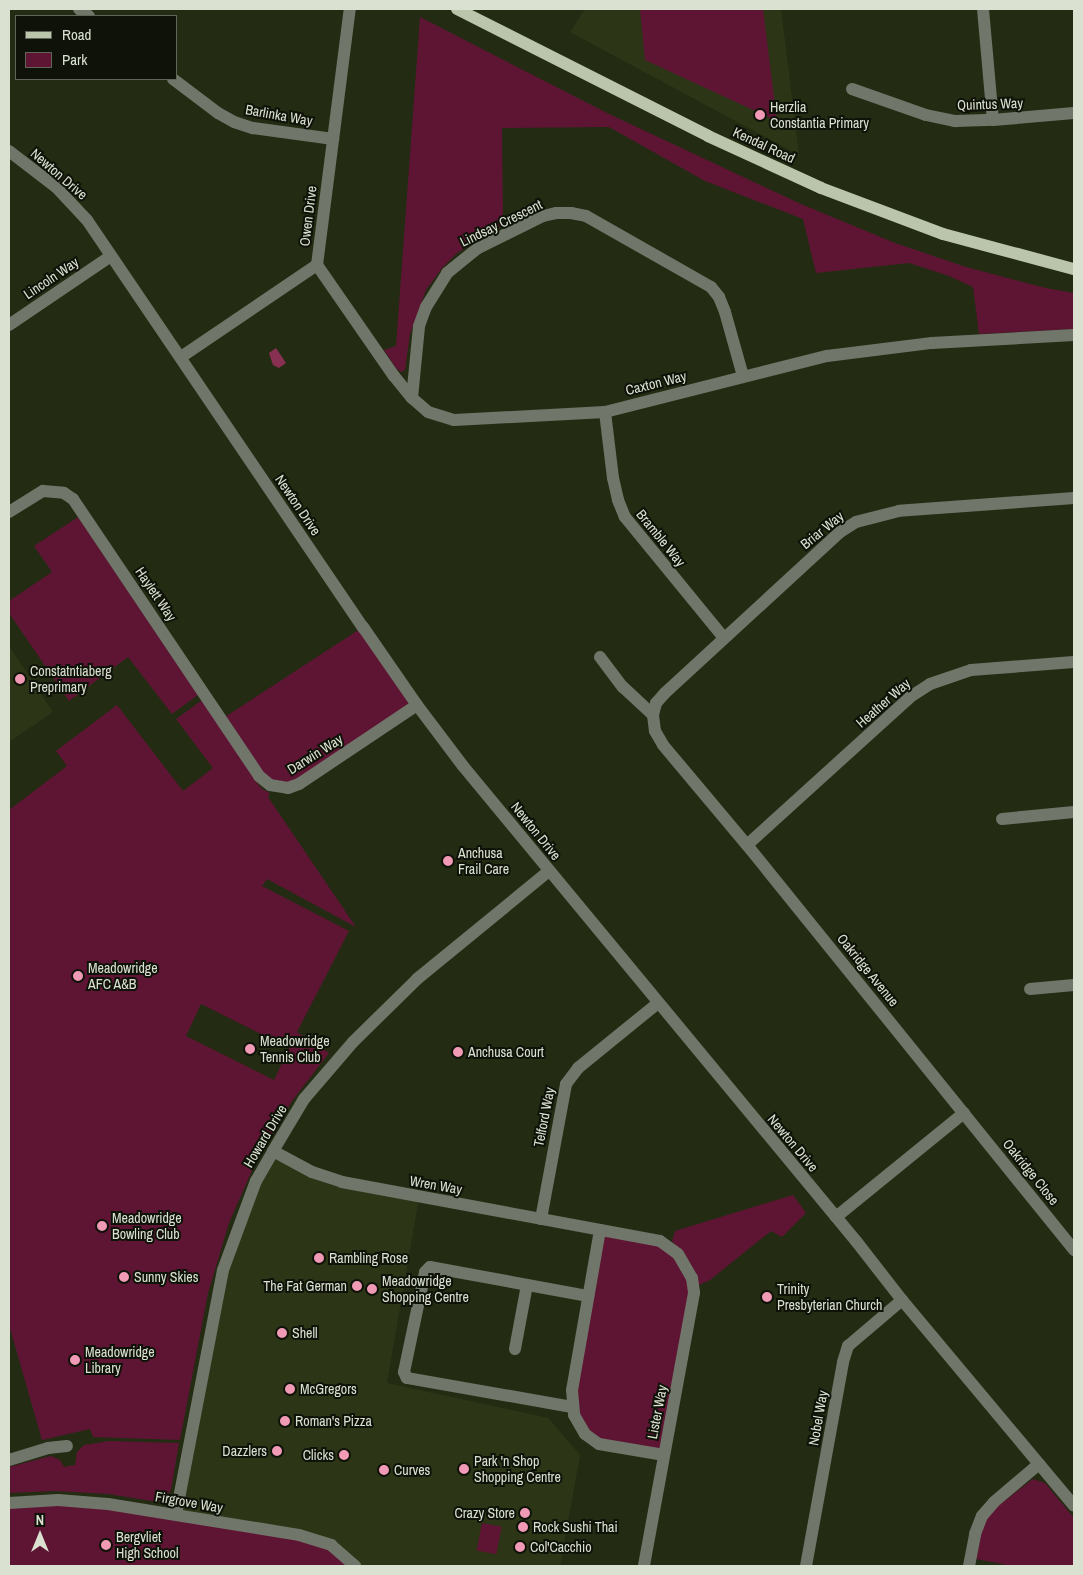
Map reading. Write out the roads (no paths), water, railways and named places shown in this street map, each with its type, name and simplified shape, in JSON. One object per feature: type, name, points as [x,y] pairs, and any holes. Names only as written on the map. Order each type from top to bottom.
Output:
[{"type":"main road","name":"Kendal Road","points":[[457,9],[708,136],[821,188],[943,234],[1074,269]]},
{"type":"street","name":"Owen Drive","points":[[181,357],[317,265],[350,9]]},
{"type":"street","points":[[983,9],[993,120]]},
{"type":"street","name":"Barlinka Way","points":[[174,80],[218,113],[234,122],[253,128],[333,139]]},
{"type":"street","name":"Quintus Way","points":[[852,89],[926,115],[955,121],[993,120],[1074,113]]},
{"type":"street","name":"Newton Drive","points":[[9,151],[70,201],[87,220],[417,705],[658,1004],[1074,1506]]},
{"type":"street","name":"Lindsay Crescent","points":[[412,398],[420,326],[426,307],[447,273],[478,248],[543,216],[556,213],[586,216],[711,287],[719,297],[725,312],[744,376]]},
{"type":"street","name":"Lincoln Way","points":[[9,325],[110,256]]},
{"type":"street","name":"Caxton Way","points":[[317,265],[412,398],[428,412],[454,420],[606,412],[744,376],[836,355],[932,343],[1074,334]]},
{"type":"street","name":"Bramble Way","points":[[606,412],[613,478],[618,500],[625,517],[724,638]]},
{"type":"street","name":"Haylett Way","points":[[9,512],[38,493],[59,492],[69,496],[77,504],[222,719]]},
{"type":"street","name":"Briar Way","points":[[653,715],[660,698],[840,532],[856,522],[899,511],[1074,498]]},
{"type":"street","points":[[600,657],[623,687],[653,715]]},
{"type":"street","name":"Heather Way","points":[[747,845],[910,697],[930,684],[971,670],[1074,662]]},
{"type":"street","name":"Darwin Way","points":[[222,719],[264,782],[274,787],[288,788],[299,784],[417,705]]},
{"type":"street","name":"Oakridge Avenue","points":[[653,715],[655,731],[663,745],[747,845],[964,1113]]},
{"type":"street","points":[[1002,819],[1074,812]]},
{"type":"street","name":"Howard Drive","points":[[176,1514],[223,1270],[256,1181],[273,1151],[304,1100],[353,1042],[417,979],[549,871]]},
{"type":"street","points":[[1030,989],[1074,985]]},
{"type":"street","name":"Telford Way","points":[[541,1219],[566,1084],[578,1068],[658,1004]]},
{"type":"street","points":[[836,1217],[964,1113]]},
{"type":"street","name":"Oakridge Close","points":[[964,1113],[1074,1250]]},
{"type":"street","name":"Wren Way","points":[[273,1151],[312,1172],[342,1182],[660,1241],[678,1254],[686,1265]]},
{"type":"street","points":[[600,1230],[572,1390],[572,1407],[577,1423],[585,1434],[599,1444],[664,1455]]},
{"type":"street","name":"Lister Way","points":[[644,1566],[694,1293],[692,1278],[686,1265]]},
{"type":"street","points":[[572,1407],[407,1378],[404,1375],[426,1269],[436,1267],[588,1296]]},
{"type":"street","points":[[515,1349],[527,1285]]},
{"type":"street","name":"Nobel Way","points":[[806,1566],[843,1362],[848,1346],[902,1300]]},
{"type":"street","points":[[9,1460],[48,1448],[67,1446]]},
{"type":"street","points":[[969,1566],[975,1534],[982,1516],[994,1502],[1038,1464]]},
{"type":"street","name":"Firgrove Way","points":[[9,1503],[58,1500],[108,1504],[313,1538],[338,1550],[355,1566]]},
{"type":"place","name":"Herzlia Constantia Primary","points":[[760,115]]},
{"type":"place","name":"Constatntiaberg Preprimary","points":[[20,679]]},
{"type":"place","name":"Anchusa Frail Care","points":[[448,861]]},
{"type":"place","name":"Meadowridge AFC A&B","points":[[78,976]]},
{"type":"place","name":"Meadowridge Tennis Club","points":[[250,1049]]},
{"type":"place","name":"Anchusa Court","points":[[458,1052]]},
{"type":"place","name":"Meadowridge Bowling Club","points":[[102,1226]]},
{"type":"place","name":"Rambling Rose","points":[[319,1258]]},
{"type":"place","name":"Sunny Skies","points":[[124,1277]]},
{"type":"place","name":"The Fat German","points":[[357,1286]]},
{"type":"place","name":"Meadowridge Shopping Centre","points":[[372,1289]]},
{"type":"place","name":"Trinity Presbyterian Church","points":[[767,1297]]},
{"type":"place","name":"Shell","points":[[282,1333]]},
{"type":"place","name":"Meadowridge Library","points":[[75,1360]]},
{"type":"place","name":"McGregors","points":[[290,1389]]},
{"type":"place","name":"Roman's Pizza","points":[[285,1421]]},
{"type":"place","name":"Dazzlers","points":[[277,1451]]},
{"type":"place","name":"Clicks","points":[[344,1455]]},
{"type":"place","name":"Park 'n Shop Shopping Centre","points":[[464,1469]]},
{"type":"place","name":"Curves","points":[[384,1470]]},
{"type":"place","name":"Crazy Store","points":[[525,1513]]},
{"type":"place","name":"Rock Sushi Thai","points":[[523,1527]]},
{"type":"place","name":"Bergvliet High School","points":[[106,1545]]},
{"type":"place","name":"Col'Cacchio","points":[[520,1547]]}]
